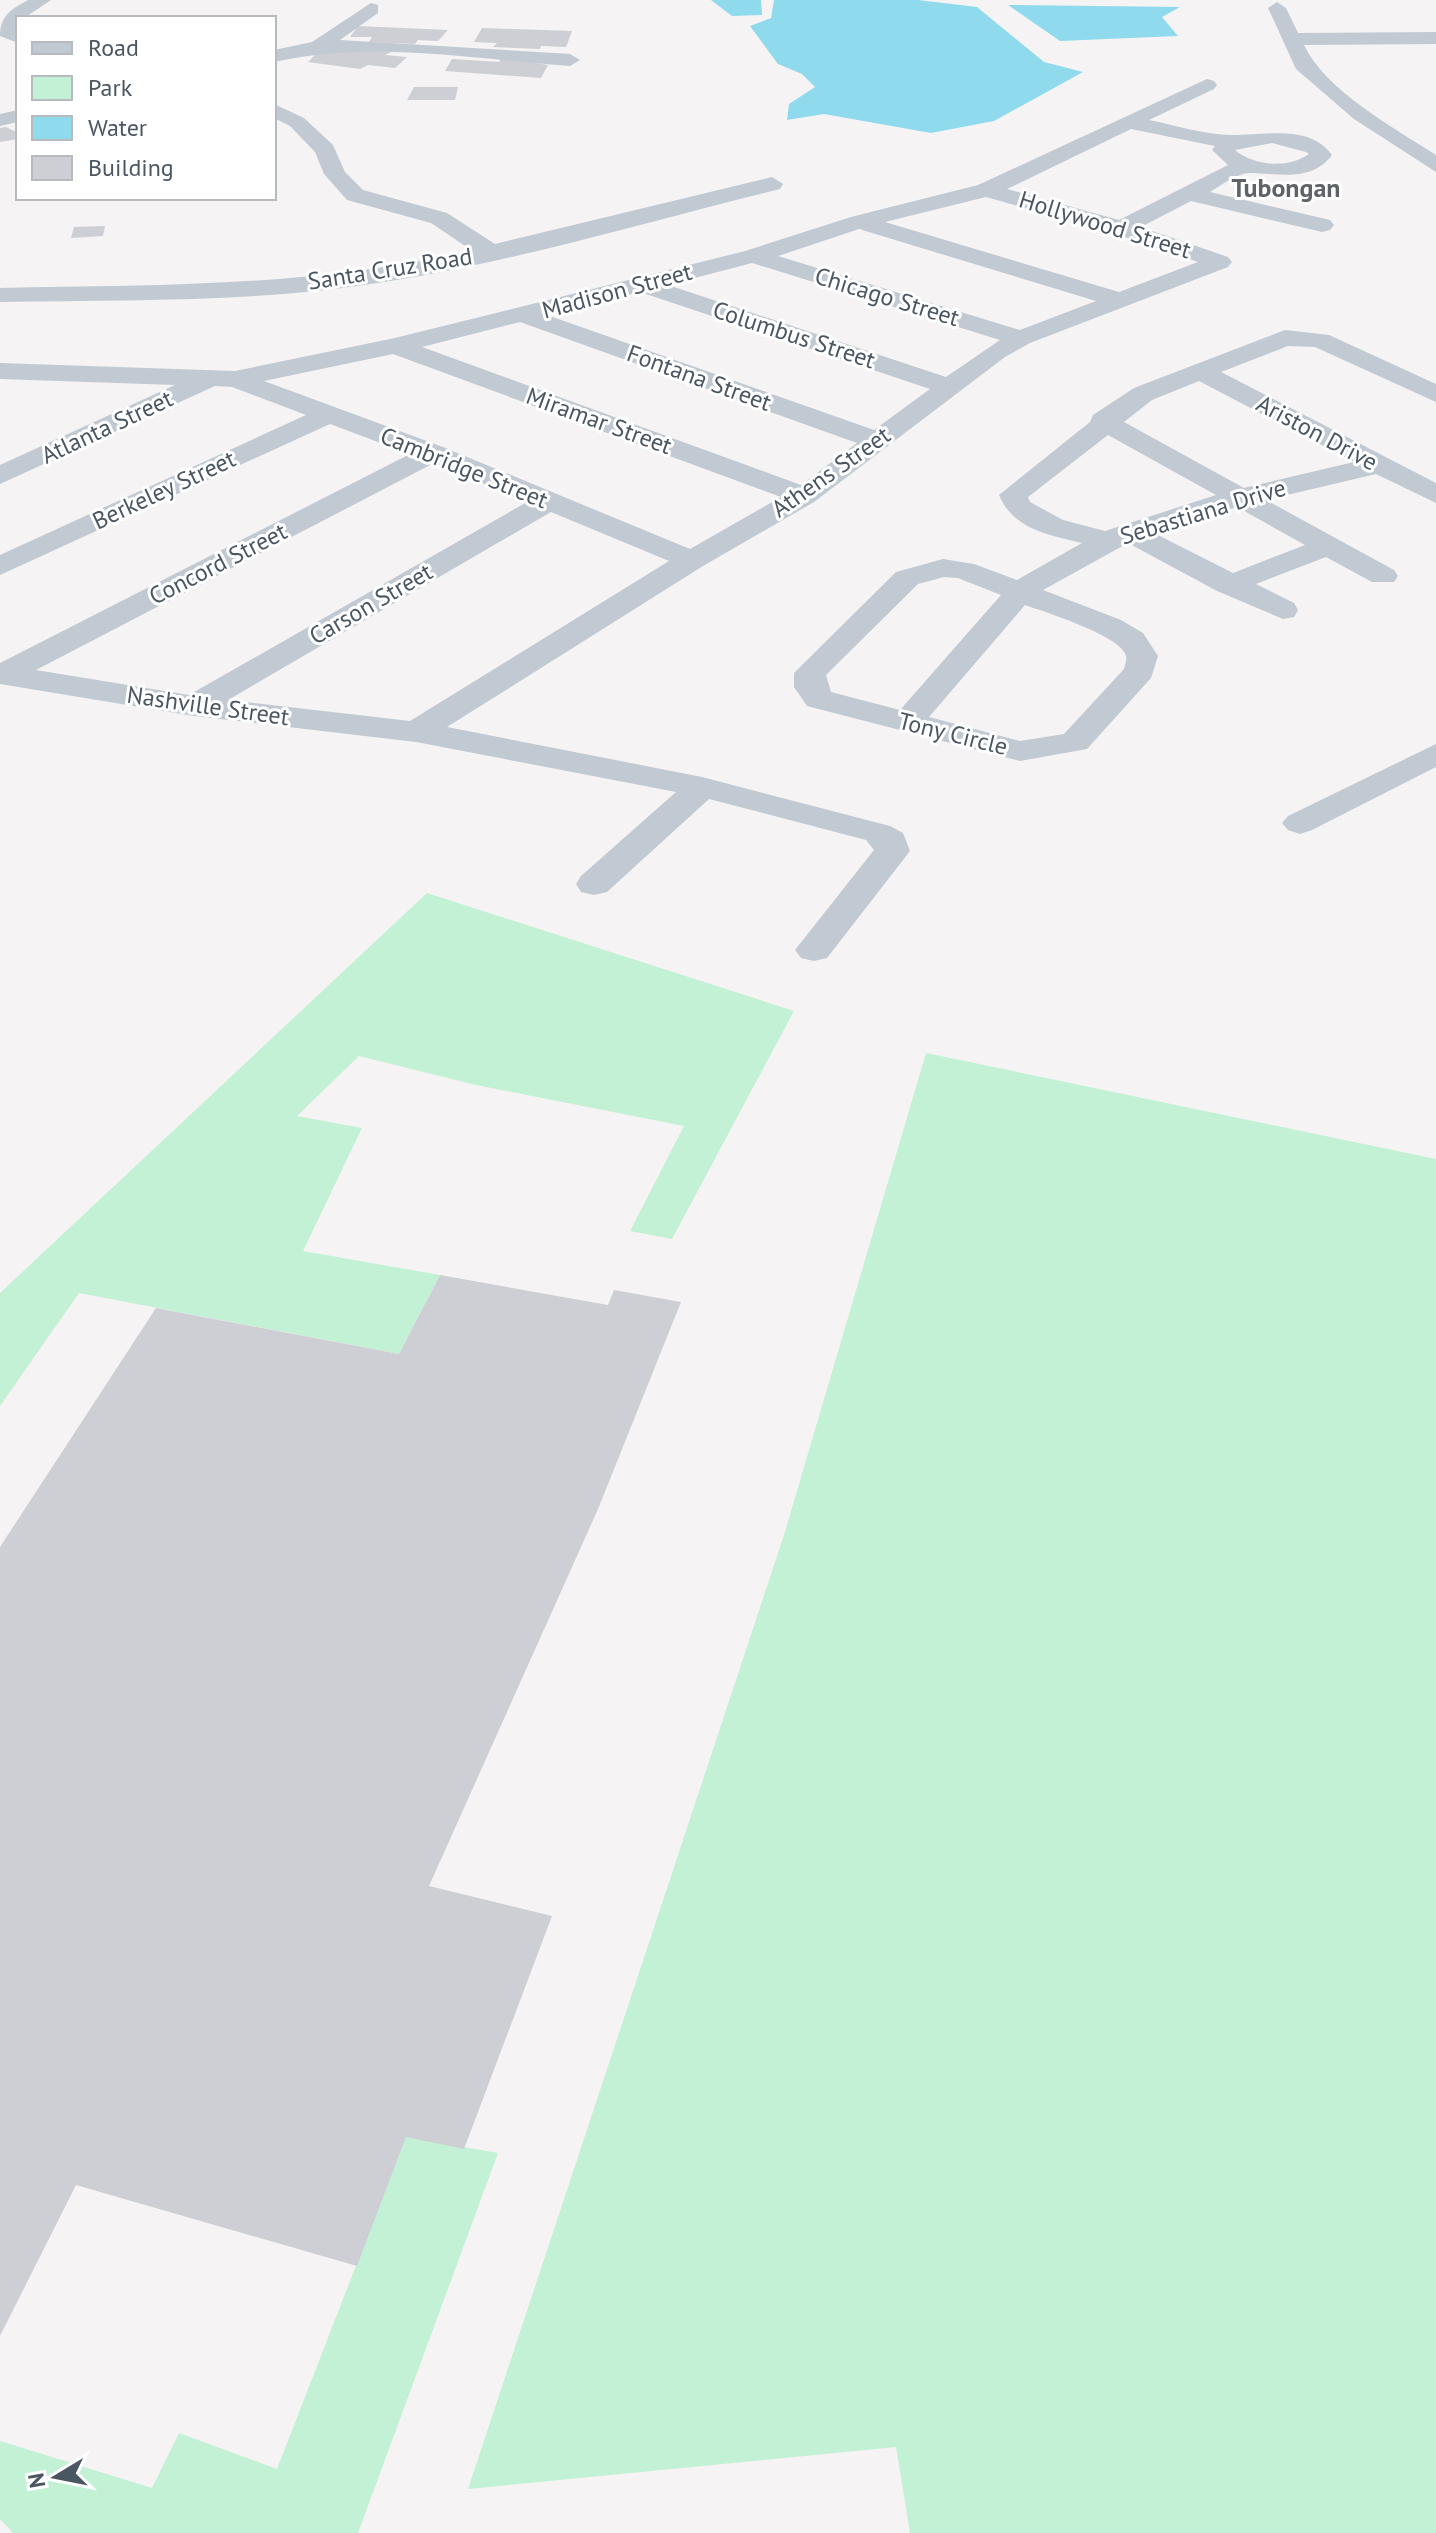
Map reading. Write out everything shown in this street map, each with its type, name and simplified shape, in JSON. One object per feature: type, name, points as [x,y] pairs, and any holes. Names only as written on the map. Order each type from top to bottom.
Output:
[{"type":"street","points":[[16,36],[6,31],[14,16],[42,0]]},
{"type":"street","points":[[1277,8],[1303,65],[1361,115],[1436,165]]},
{"type":"street","points":[[319,46],[371,9]]},
{"type":"street","points":[[1291,39],[1436,38]]},
{"type":"street","points":[[276,56],[319,46],[378,46],[570,60]]},
{"type":"street","name":"Madison Street","points":[[0,371],[224,378],[395,346],[753,256],[859,222],[986,190],[1207,85]]},
{"type":"street","points":[[276,111],[297,122],[325,150],[335,174],[355,195],[439,218],[490,252]]},
{"type":"street","points":[[1296,140],[1361,115]]},
{"type":"street","points":[[1125,122],[1230,142],[1260,137],[1296,140],[1314,147],[1321,155],[1314,163],[1296,168],[1245,165],[1228,158],[1223,150],[1230,142]]},
{"type":"street","points":[[1121,228],[1245,165]]},
{"type":"street","name":"Santa Cruz Road","points":[[0,295],[171,292],[333,282],[431,267],[772,184]]},
{"type":"street","name":"Hollywood Street","points":[[986,190],[1217,259],[1217,265]]},
{"type":"street","points":[[1190,194],[1322,225]]},
{"type":"street","points":[[859,222],[1122,301]]},
{"type":"street","name":"Chicago Street","points":[[753,256],[1021,338]]},
{"type":"street","name":"Athens Street","points":[[416,732],[692,560],[804,496],[947,386],[1021,338],[1217,265]]},
{"type":"street","name":"Columbus Street","points":[[641,284],[947,386]]},
{"type":"street","name":"Fontana Street","points":[[523,315],[875,440]]},
{"type":"street","points":[[1283,610],[1118,536],[1025,517],[1014,505],[1013,495],[1103,421],[1143,394],[1265,345],[1305,337],[1320,340],[1436,394]]},
{"type":"street","name":"Miramar Street","points":[[395,346],[804,496]]},
{"type":"street","points":[[0,392],[47,371]]},
{"type":"street","name":"Ariston Drive","points":[[1199,371],[1436,494]]},
{"type":"street","name":"Cambridge Street","points":[[224,378],[433,453],[692,560]]},
{"type":"street","name":"Atlanta Street","points":[[0,476],[224,378]]},
{"type":"street","name":"Berkeley Street","points":[[0,566],[329,414]]},
{"type":"street","points":[[1103,421],[1325,547],[1383,576]]},
{"type":"street","name":"Concord Street","points":[[1,675],[433,453]]},
{"type":"street","name":"Sebastiana Drive","points":[[907,722],[1021,591],[1118,536],[1237,498],[1378,465]]},
{"type":"street","name":"Carson Street","points":[[194,706],[548,502]]},
{"type":"street","points":[[1228,585],[1325,547]]},
{"type":"street","name":"Tony Circle","points":[[943,568],[963,570],[1021,591],[1110,627],[1132,640],[1142,656],[1140,671],[1075,742],[1020,751],[819,699],[810,687],[810,673],[907,578],[943,568]]},
{"type":"street","name":"Nashville Street","points":[[1,675],[194,706],[416,732],[702,787],[860,826],[890,841],[892,851],[814,950]]},
{"type":"street","points":[[1300,823],[1436,754]]},
{"type":"street","points":[[594,884],[702,787]]},
{"type":"green space","points":[[427,893],[794,1011],[672,1239],[630,1231],[684,1126],[476,1085],[359,1056],[297,1116],[362,1128],[303,1251],[440,1275],[399,1354],[79,1293],[0,1406],[0,1293]]},
{"type":"green space","points":[[926,1053],[1436,1159],[1436,2533],[910,2533],[896,2447],[468,2489],[784,1535]]},
{"type":"green space","points":[[406,2137],[498,2153],[358,2533],[13,2533],[0,2519],[0,2441],[152,2488],[179,2433],[277,2469]]},
{"type":"water","points":[[711,0],[761,0],[762,15],[732,16]]},
{"type":"water","points":[[774,0],[918,0],[977,7],[1044,62],[1083,72],[994,121],[931,133],[824,114],[787,120],[789,104],[815,87],[802,74],[778,64],[750,26],[771,18]]},
{"type":"water","points":[[1008,5],[1180,7],[1162,17],[1178,36],[1060,41]]},
{"type":"building","points":[[358,26],[448,30],[438,41],[418,40],[415,44],[369,42],[372,37],[350,37]]},
{"type":"building","points":[[482,28],[572,31],[566,47],[541,46],[540,49],[493,47],[497,43],[474,42]]},
{"type":"building","points":[[348,49],[391,52],[385,55],[407,57],[395,68],[368,65],[360,69],[308,62],[319,51]]},
{"type":"building","points":[[501,58],[548,65],[541,78],[445,71],[452,59],[499,62]]},
{"type":"building","points":[[414,87],[458,87],[455,100],[407,100]]},
{"type":"building","points":[[6,127],[16,132],[16,139],[0,142],[0,128]]},
{"type":"building","points":[[105,226],[103,236],[71,238],[74,227]]},
{"type":"building","points":[[440,1275],[608,1305],[614,1290],[681,1302],[598,1509],[429,1886],[552,1916],[464,2149],[406,2137],[357,2266],[76,2185],[0,2336],[0,1547],[156,1308],[399,1354]]},
{"type":"district","name":"Tubongan","points":[[1286,188]]}]
